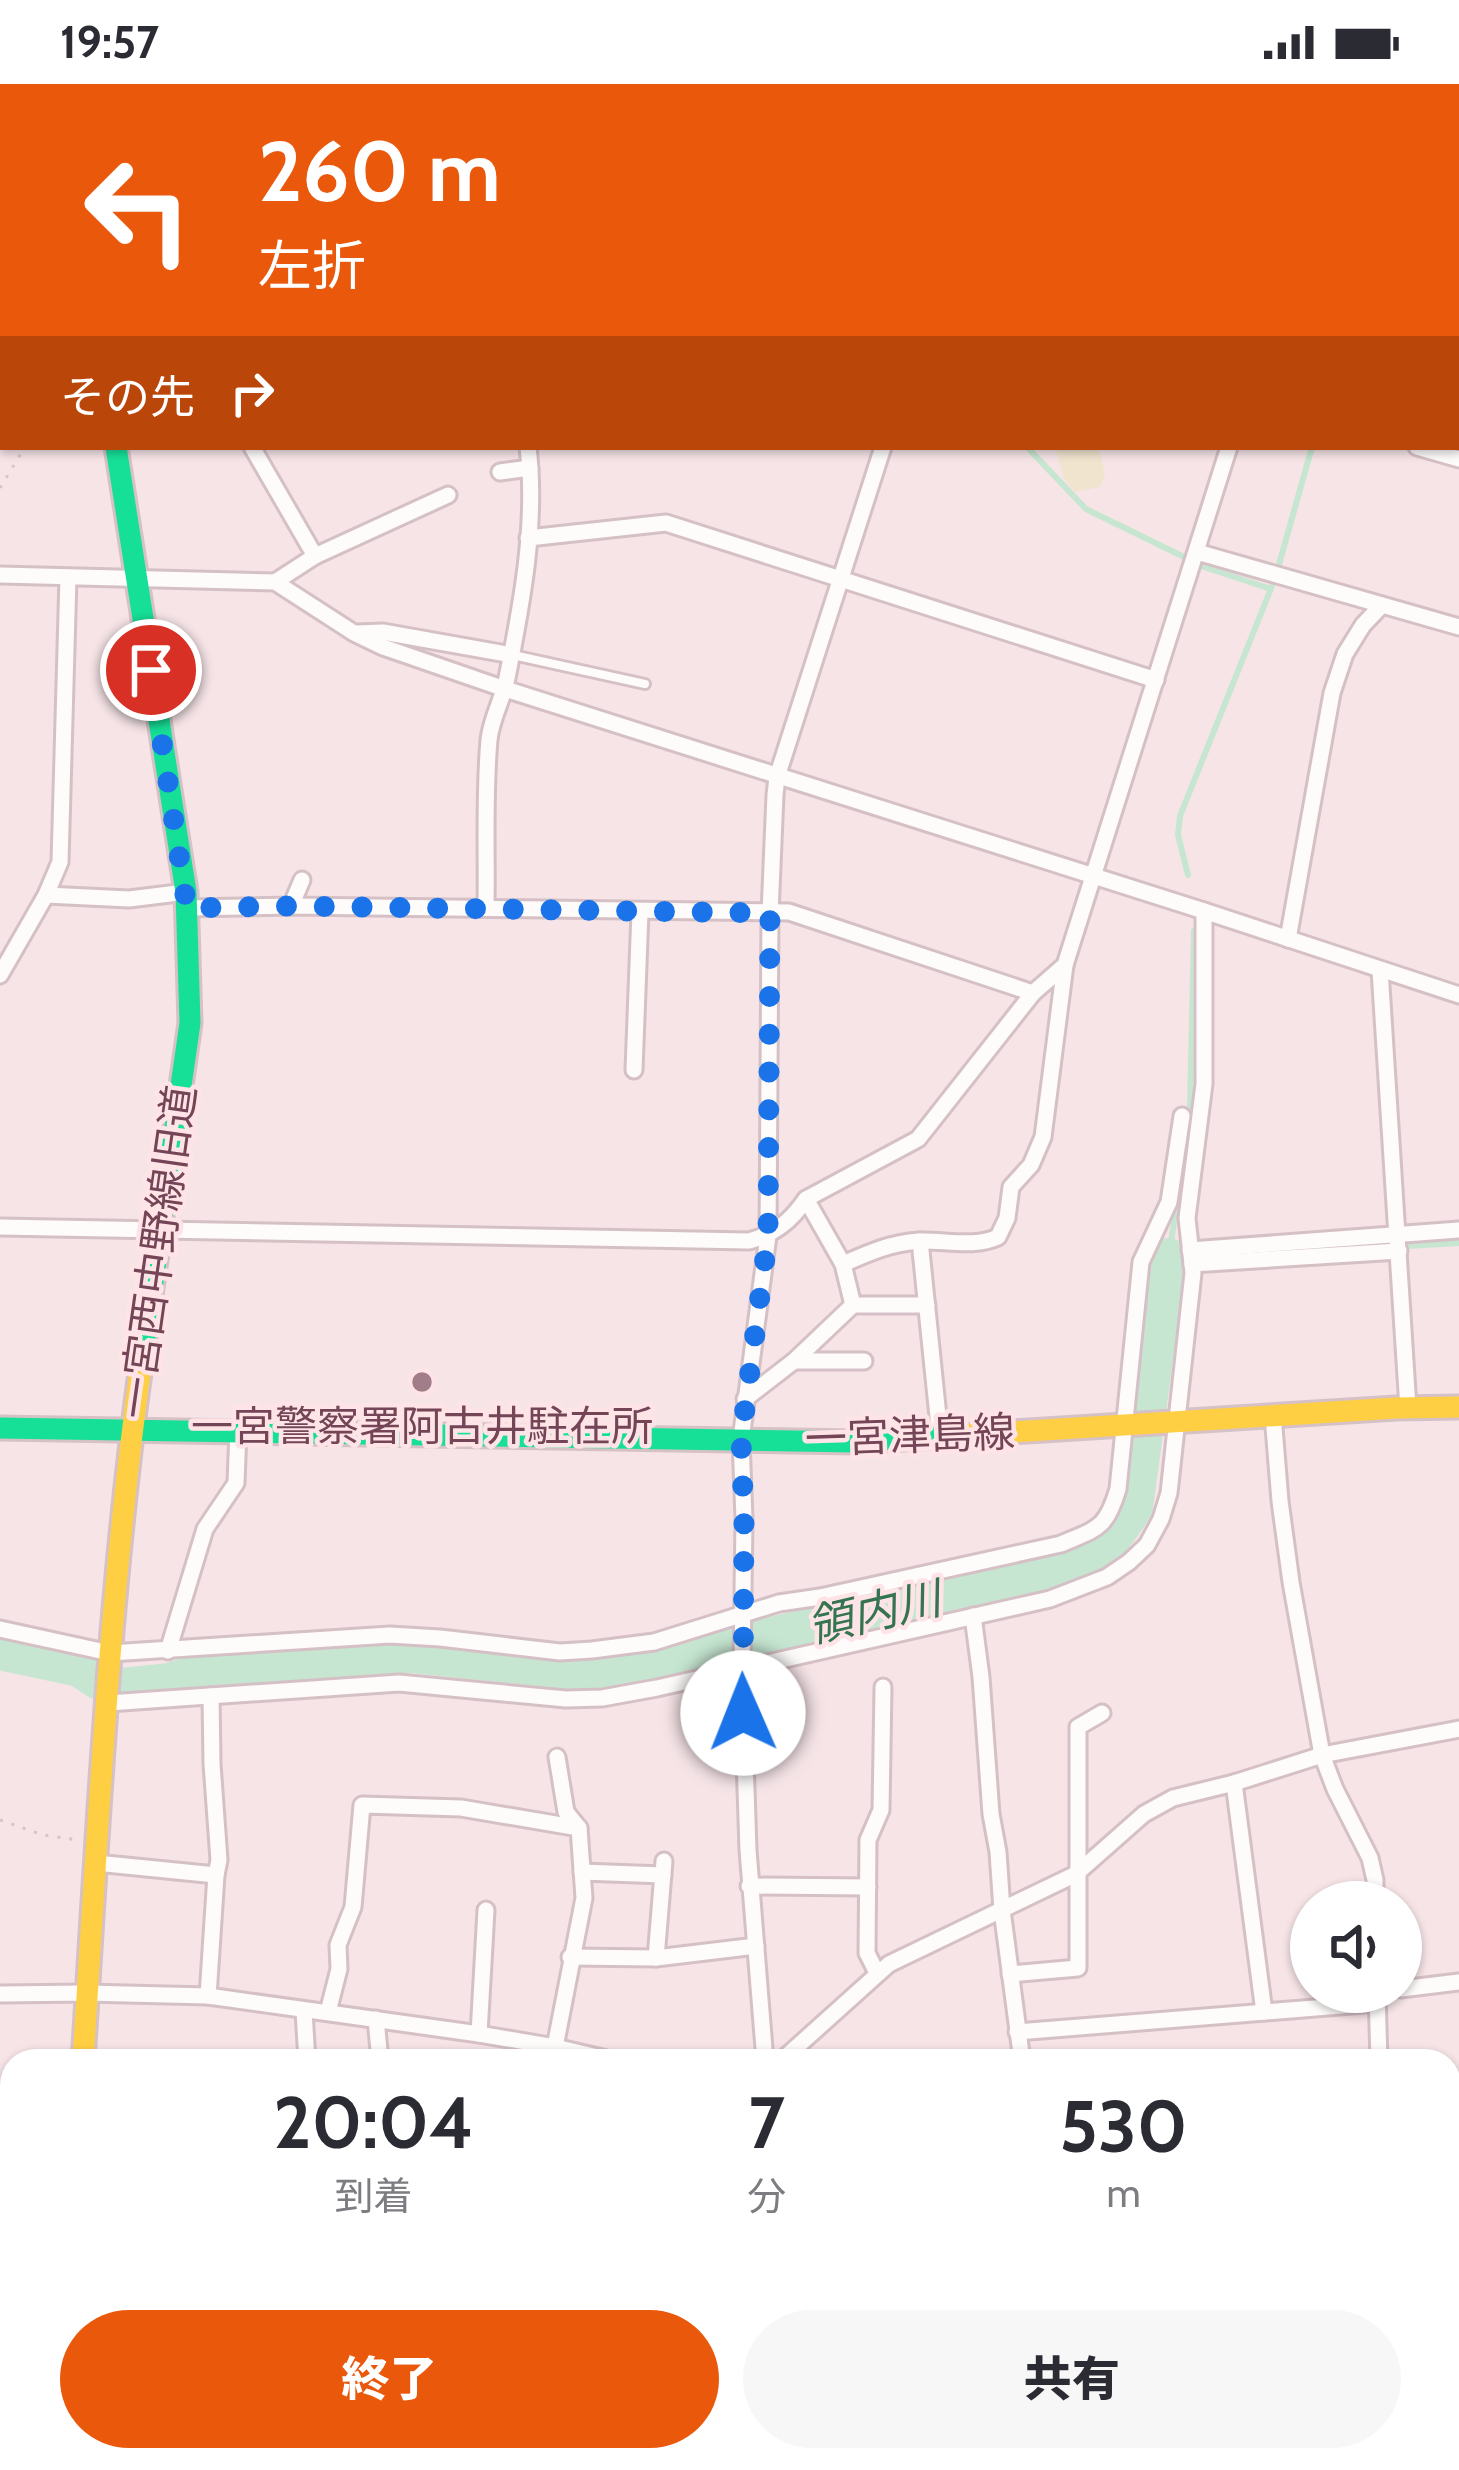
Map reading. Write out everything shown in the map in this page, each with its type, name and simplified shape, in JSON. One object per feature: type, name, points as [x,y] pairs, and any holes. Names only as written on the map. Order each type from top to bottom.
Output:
[{"type":"street","name":"一宮西中野線旧道","points":[[84,2049],[110,1653],[131,1432],[190,1023],[186,900],[116,450]]},
{"type":"street","points":[[254,450],[316,556]]},
{"type":"street","points":[[486,908],[489,735],[512,655],[528,538],[528,450]]},
{"type":"street","points":[[764,2049],[749,1886],[741,1439],[768,1236],[770,913],[777,777],[882,450]]},
{"type":"street","points":[[843,1264],[886,1245],[987,1242],[998,1237],[1007,1218],[1011,1187],[1031,1165],[1043,1137],[1065,965],[1228,450]]},
{"type":"street","points":[[1428,450],[1459,459]]},
{"type":"street","points":[[500,472],[530,468]]},
{"type":"street","points":[[275,583],[316,556],[448,495]]},
{"type":"street","points":[[528,538],[666,523],[1156,680]]},
{"type":"street","points":[[1196,551],[1458,623]]},
{"type":"street","points":[[0,575],[275,583],[383,647],[1459,995]]},
{"type":"street","points":[[1,969],[46,895],[60,862],[68,577]]},
{"type":"street","points":[[1288,939],[1332,693],[1346,654],[1382,604]]},
{"type":"street","points":[[354,633],[382,632],[512,655]]},
{"type":"street","points":[[291,906],[302,880]]},
{"type":"street","points":[[46,895],[291,906],[789,912],[1033,993]]},
{"type":"street","points":[[108,1703],[413,1683],[566,1699],[602,1698],[1049,1599],[1081,1589],[1129,1562],[1147,1545],[1161,1519],[1178,1422],[1191,1257],[1186,1218],[1204,1084],[1204,911]]},
{"type":"street","points":[[634,1070],[640,912]]},
{"type":"street","points":[[0,1227],[749,1241],[768,1236],[795,1215],[806,1199],[918,1139],[1033,993],[1065,965]]},
{"type":"street","points":[[1380,970],[1408,1408]]},
{"type":"street","points":[[0,1629],[110,1653],[390,1635],[560,1652],[592,1650],[654,1642],[779,1603],[1061,1544],[1101,1526],[1118,1489],[1141,1262],[1168,1202],[1182,1116]]},
{"type":"street","points":[[806,1199],[843,1264],[854,1305]]},
{"type":"street","points":[[1191,1257],[1399,1242],[1459,1230]]},
{"type":"street","points":[[920,1241],[940,1436]]},
{"type":"street","points":[[745,1399],[854,1305],[927,1305]]},
{"type":"street","points":[[794,1361],[864,1361]]},
{"type":"street","name":"一宮津島線","points":[[0,1428],[857,1442],[1459,1407]]},
{"type":"street","points":[[1274,1415],[1291,1582],[1322,1755],[1370,1858],[1373,1881]]},
{"type":"street","points":[[168,1652],[205,1529],[236,1483],[238,1430]]},
{"type":"street","points":[[973,1616],[1020,2049]]},
{"type":"street","points":[[877,1973],[867,1953],[868,1840],[881,1810],[883,1687]]},
{"type":"street","points":[[208,1996],[219,1860],[211,1696]]},
{"type":"street","points":[[1010,1974],[1078,1968],[1078,1727],[1102,1713]]},
{"type":"street","points":[[794,2049],[889,1964],[1076,1874],[1144,1814],[1173,1798],[1322,1755],[1459,1729]]},
{"type":"street","points":[[555,2047],[584,1898],[579,1828],[566,1813],[556,1757]]},
{"type":"street","points":[[1234,1783],[1264,2012]]},
{"type":"street","points":[[328,2012],[339,1969],[338,1945],[353,1907],[362,1804],[461,1808],[579,1828]]},
{"type":"street","points":[[96,1853],[216,1875]]},
{"type":"street","points":[[582,1872],[664,1868],[656,1958]]},
{"type":"street","points":[[749,1886],[868,1887]]},
{"type":"street","points":[[479,2034],[486,1910]]},
{"type":"street","points":[[571,1957],[656,1958],[755,1946]]},
{"type":"street","points":[[1422,1986],[1459,1982]]},
{"type":"street","points":[[0,1994],[208,1996],[564,2049]]},
{"type":"street","points":[[1017,2032],[1290,2009]]},
{"type":"street","points":[[304,2011],[306,2049]]},
{"type":"street","points":[[1377,2013],[1378,2049]]},
{"type":"street","points":[[376,2019],[379,2049]]},
{"type":"lane","points":[[512,655],[645,684]]},
{"type":"path","points":[[0,488],[23,450]]},
{"type":"path","points":[[0,1820],[96,1853]]},
{"type":"shaded area","points":[[1056,450],[1100,450],[1105,474],[1100,487],[1075,492],[1064,479]]},
{"type":"waterway","points":[[1030,450],[1086,509],[1184,557]]},
{"type":"waterway","points":[[1278,568],[1311,450]]},
{"type":"waterway","points":[[1198,565],[1271,589]]},
{"type":"waterway","points":[[1188,875],[1178,835],[1180,816],[1272,586]]},
{"type":"waterway","points":[[1186,1256],[1169,1256],[1190,1110],[1194,931]]},
{"type":"waterway","points":[[1308,1249],[1388,1243]]},
{"type":"waterway","points":[[1407,1246],[1459,1243]]},
{"type":"waterway","name":"領内川","points":[[123,1686],[170,1681],[201,1670],[412,1655],[597,1674],[1061,1570],[1105,1546],[1135,1507],[1169,1256]]},
{"type":"waterway","name":"領内川","points":[[0,1652],[79,1669],[97,1681]]},
{"type":"traffic: fast","points":[[116,450],[186,892],[190,1023],[141,1365]]},
{"type":"traffic: fast","points":[[0,1428],[857,1442],[964,1435]]},
{"type":"traffic: slow","points":[[84,2049],[113,1626],[141,1365]]},
{"type":"traffic: slow","points":[[964,1435],[1459,1407]]},
{"type":"place","name":"一宮警察署阿古井駐在所","points":[[422,1382]]},
{"type":"route","points":[[151,670],[187,908],[770,913],[768,1236],[741,1439],[743,1713]]}]
